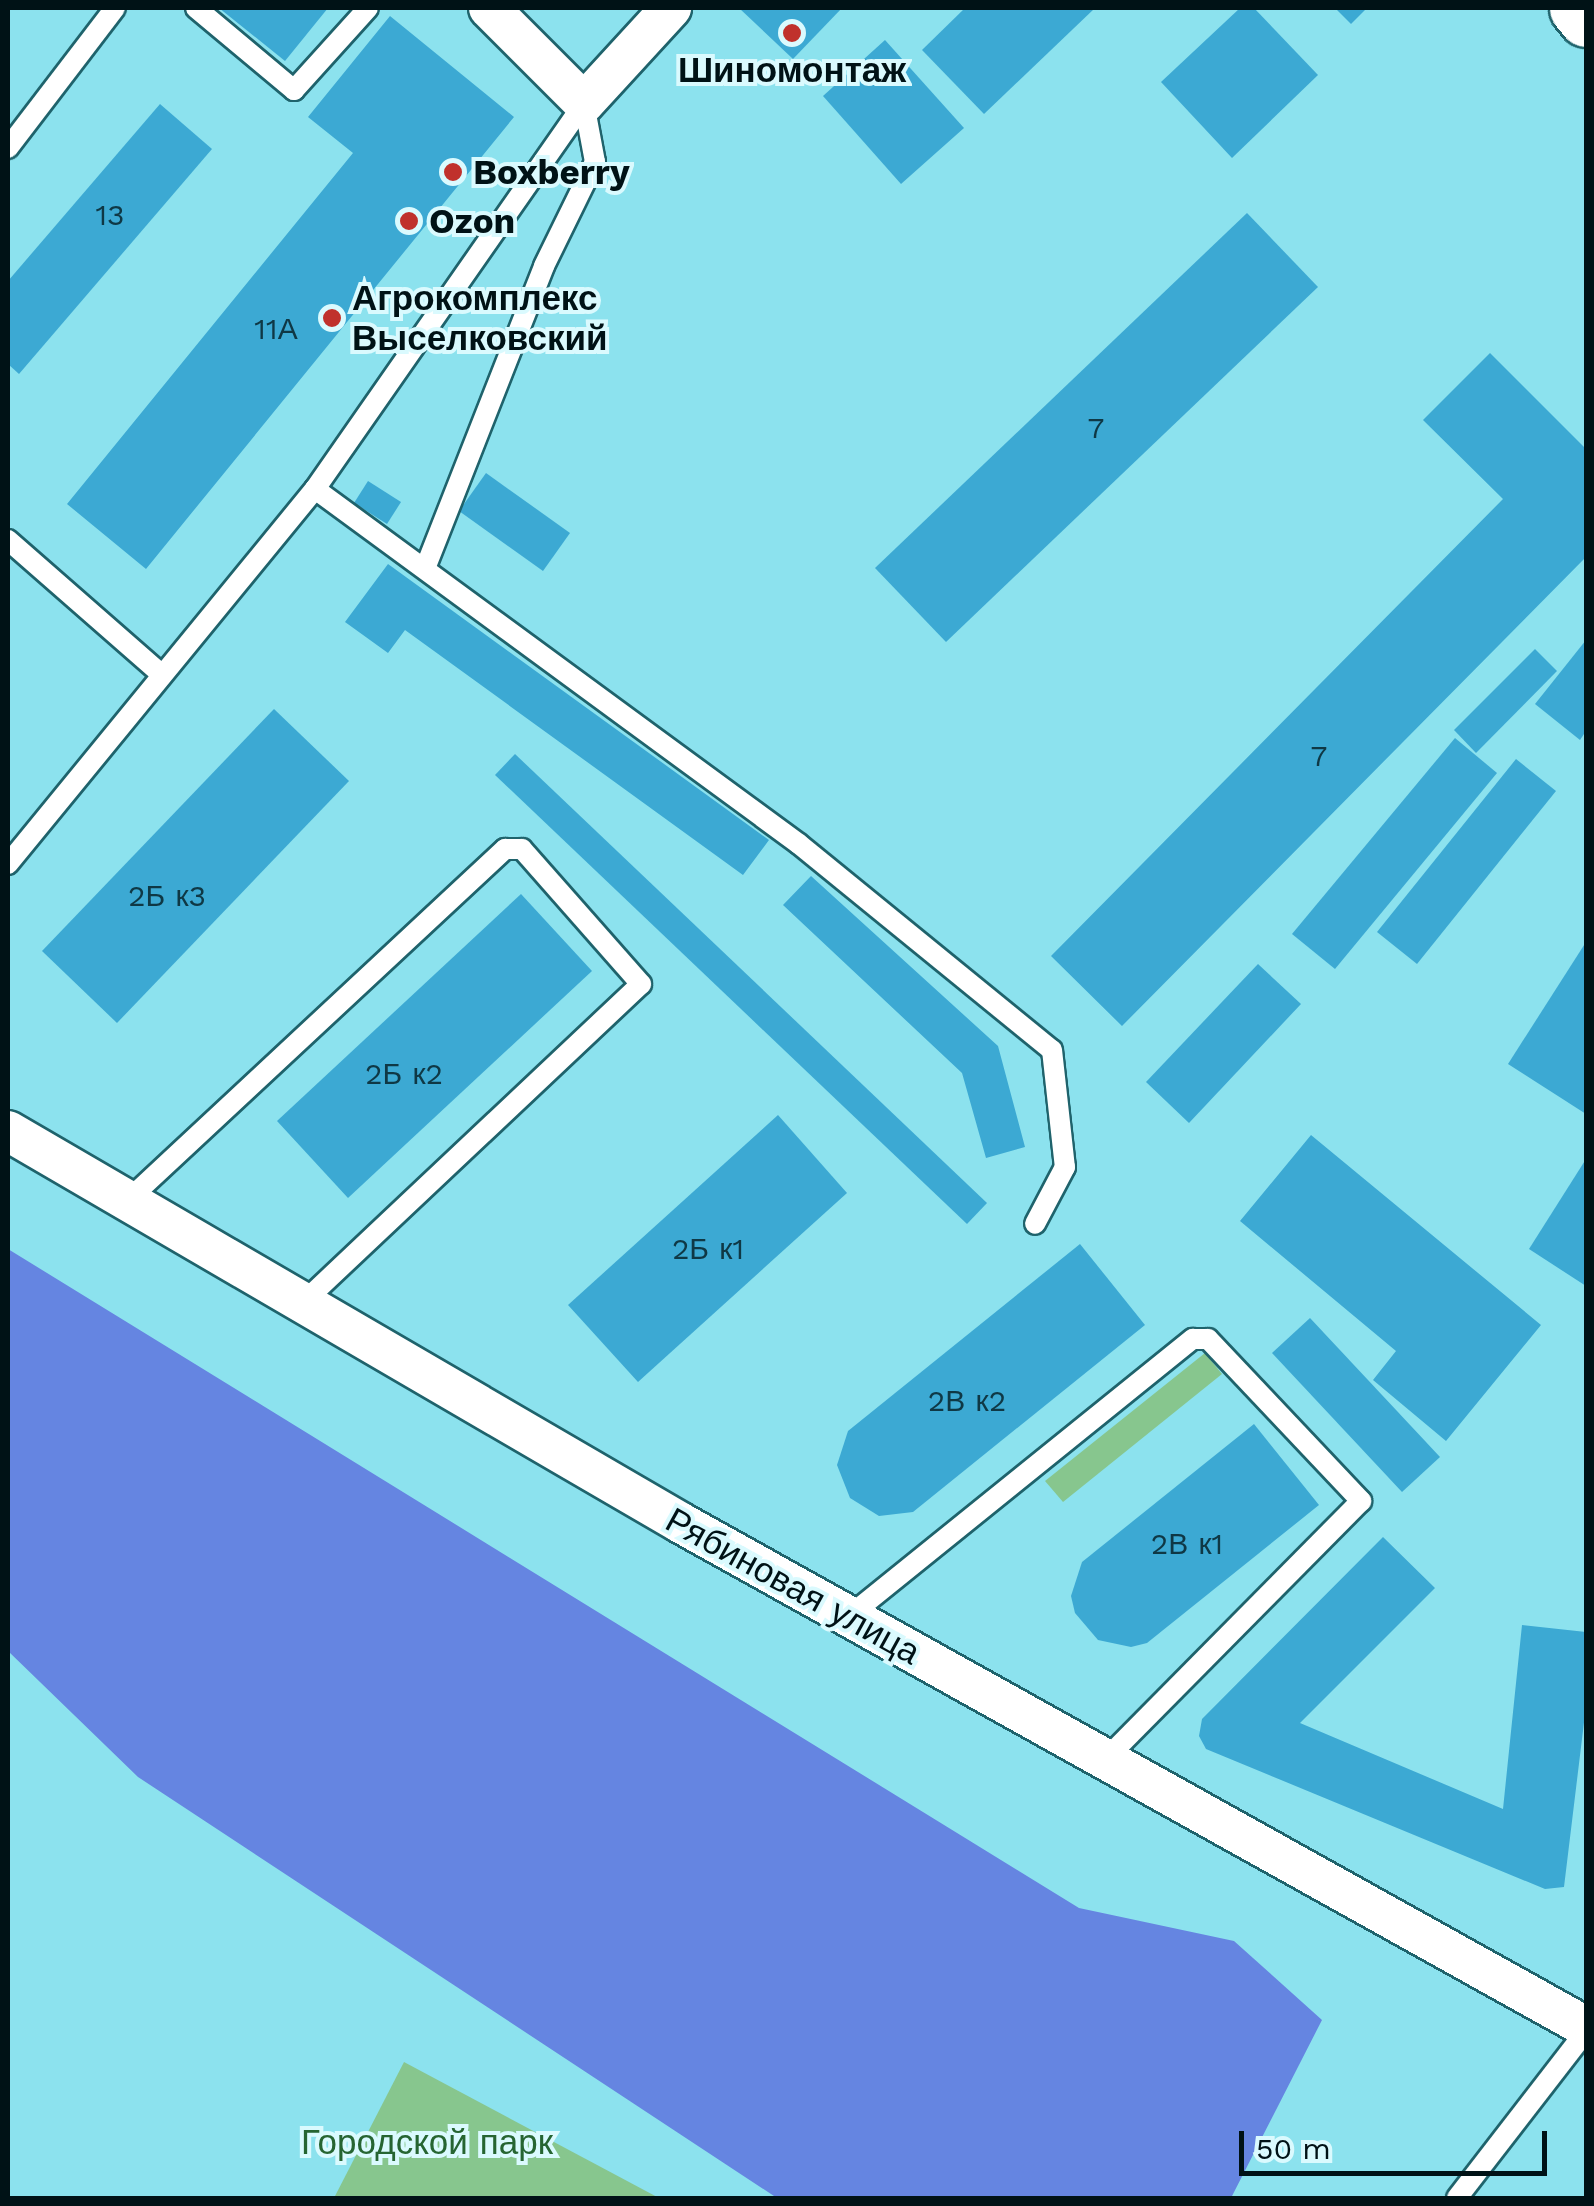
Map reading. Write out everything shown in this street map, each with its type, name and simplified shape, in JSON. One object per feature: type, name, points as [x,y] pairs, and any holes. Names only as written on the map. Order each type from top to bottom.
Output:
[{"type":"street","points":[[488,8],[584,103],[671,8]]},
{"type":"street","points":[[1578,8],[1586,19]]},
{"type":"street","name":"Рябиновая улица","points":[[8,1131],[848,1616],[1586,2029]]},
{"type":"lane","points":[[8,148],[115,8]]},
{"type":"lane","points":[[196,8],[294,90],[368,8]]},
{"type":"lane","points":[[8,864],[316,489],[584,103]]},
{"type":"lane","points":[[426,566],[544,266],[595,162],[584,103]]},
{"type":"lane","points":[[316,489],[426,566],[798,844],[1052,1050],[1065,1167],[1035,1224]]},
{"type":"lane","points":[[8,540],[162,674]]},
{"type":"lane","points":[[127,1201],[504,849],[522,849],[637,972],[641,984],[303,1303]]},
{"type":"lane","points":[[848,1616],[1193,1340],[1208,1340],[1361,1502],[1104,1761]]},
{"type":"lane","points":[[1457,2198],[1586,2029]]},
{"type":"green space","points":[[1205,1353],[1222,1374],[1063,1502],[1045,1481]]},
{"type":"green space","name":"Городской парк","points":[[404,2062],[659,2198],[334,2198]]},
{"type":"water","points":[[8,1249],[1079,1908],[1234,1941],[1322,2020],[1231,2198],[777,2198],[138,1777],[8,1651]]},
{"type":"building","points":[[219,8],[328,8],[285,61]]},
{"type":"building","name":"Шиномонтаж","points":[[739,8],[842,8],[793,59]]},
{"type":"building","points":[[965,8],[1095,8],[984,114],[922,50]]},
{"type":"building","points":[[1240,8],[1254,8],[1318,75],[1232,158],[1161,82]]},
{"type":"building","points":[[1335,8],[1367,8],[1351,24]]},
{"type":"building","points":[[390,16],[514,117],[146,569],[67,504],[353,153],[308,117]]},
{"type":"building","points":[[885,40],[964,128],[901,184],[823,96]]},
{"type":"building","points":[[160,104],[212,149],[19,374],[8,364],[8,281]]},
{"type":"building","points":[[1247,213],[1318,287],[946,642],[875,568]]},
{"type":"building","points":[[1490,353],[1586,449],[1586,557],[1122,1026],[1051,956],[1503,499],[1423,420]]},
{"type":"building","points":[[486,473],[570,533],[543,571],[459,511]]},
{"type":"building","points":[[368,481],[401,502],[387,524],[354,503]]},
{"type":"building","points":[[388,564],[769,840],[743,875],[405,630],[388,653],[345,622]]},
{"type":"building","points":[[1586,640],[1586,731],[1580,740],[1535,704]]},
{"type":"building","points":[[1535,649],[1557,671],[1476,753],[1454,730]]},
{"type":"building","points":[[274,709],[349,781],[117,1023],[42,951]]},
{"type":"building","points":[[1455,738],[1497,773],[1335,969],[1292,934]]},
{"type":"building","points":[[515,754],[987,1203],[967,1224],[495,775]]},
{"type":"building","points":[[1516,759],[1556,791],[1417,964],[1377,932]]},
{"type":"building","points":[[811,876],[998,1046],[1025,1147],[986,1158],[962,1073],[783,905]]},
{"type":"building","points":[[521,894],[592,971],[348,1198],[277,1121]]},
{"type":"building","points":[[1586,942],[1586,1114],[1508,1064]]},
{"type":"building","points":[[1258,964],[1301,1004],[1189,1123],[1146,1082]]},
{"type":"building","points":[[778,1115],[847,1193],[638,1382],[568,1305]]},
{"type":"building","points":[[1311,1135],[1541,1325],[1446,1441],[1373,1380],[1396,1351],[1240,1221]]},
{"type":"building","points":[[1586,1159],[1586,1286],[1529,1249]]},
{"type":"building","points":[[1080,1244],[1145,1325],[913,1512],[879,1516],[850,1498],[837,1465],[848,1431]]},
{"type":"building","points":[[1310,1318],[1440,1457],[1402,1492],[1272,1353]]},
{"type":"building","points":[[1254,1424],[1319,1505],[1147,1643],[1131,1647],[1098,1640],[1075,1613],[1071,1596],[1082,1562]]},
{"type":"building","points":[[1383,1537],[1435,1588],[1300,1723],[1503,1809],[1522,1625],[1586,1632],[1586,1706],[1564,1887],[1545,1889],[1206,1749],[1199,1736],[1202,1719]]},
{"type":"place","name":"Шиномонтаж","points":[[792,33]]},
{"type":"place","name":"Boxberry","points":[[453,172]]},
{"type":"place","name":"Ozon","points":[[409,221]]},
{"type":"place","name":"Агрокомплекс Выселковский","points":[[332,318]]}]
